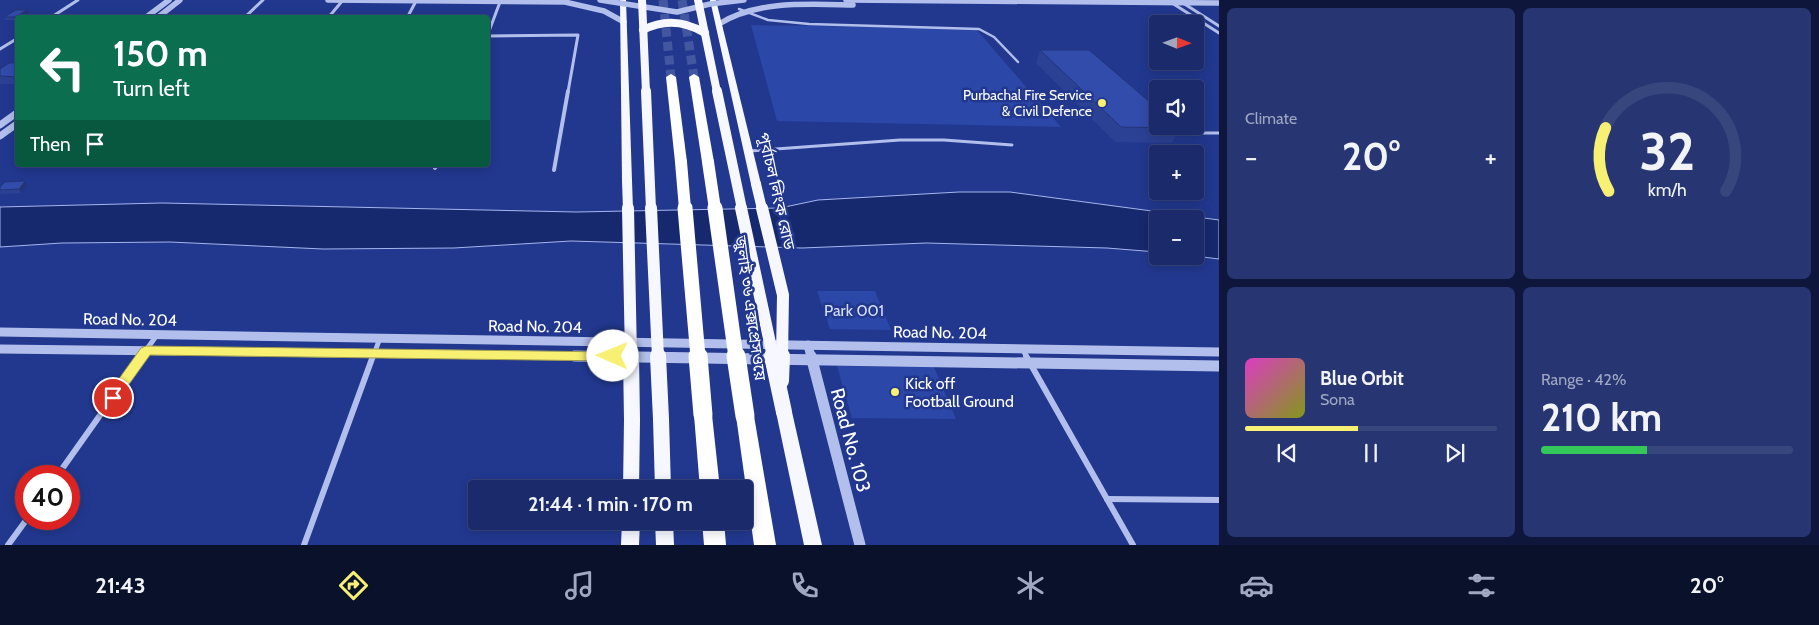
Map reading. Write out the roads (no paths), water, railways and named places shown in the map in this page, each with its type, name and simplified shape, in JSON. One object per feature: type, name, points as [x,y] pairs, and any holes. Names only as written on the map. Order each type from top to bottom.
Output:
[{"type":"highway","points":[[670,77],[681,162],[709,480]]},
{"type":"highway","name":"জুলাই ৩৬ এক্সপ্রেসওয়ে","points":[[694,77],[765,545]]},
{"type":"highway","points":[[713,530],[715,545]]},
{"type":"main road","points":[[623,0],[632,420],[631,480]]},
{"type":"main road","name":"পূর্বাচল লিংক রোড","points":[[713,0],[783,295],[784,350],[780,393]]},
{"type":"main road","points":[[642,3],[663,480]]},
{"type":"main road","points":[[699,3],[813,545]]},
{"type":"main road","points":[[643,30],[658,24],[680,23],[690,25],[705,33]]},
{"type":"main road","points":[[630,545],[631,530]]},
{"type":"main road","points":[[664,530],[665,545]]},
{"type":"street","points":[[55,15],[78,0]]},
{"type":"street","points":[[149,15],[169,0]]},
{"type":"street","points":[[161,15],[180,0]]},
{"type":"street","points":[[247,15],[263,0]]},
{"type":"street","points":[[328,0],[565,2],[604,11],[624,22]]},
{"type":"street","points":[[330,15],[343,0]]},
{"type":"street","points":[[600,0],[642,3],[677,12],[687,11],[699,3],[744,0]]},
{"type":"street","points":[[846,0],[1007,2],[1172,1],[1183,3],[1219,3]]},
{"type":"street","points":[[408,15],[416,1]]},
{"type":"street","points":[[1172,1],[1219,34]]},
{"type":"street","points":[[490,30],[500,2]]},
{"type":"street","points":[[719,24],[724,18],[739,9],[767,4],[1025,2]]},
{"type":"street","points":[[1183,3],[1219,26]]},
{"type":"street","points":[[490,35],[578,35],[554,170]]},
{"type":"street","points":[[0,49],[15,40]]},
{"type":"street","points":[[0,125],[15,114]]},
{"type":"street","points":[[0,136],[15,125]]},
{"type":"street","name":"Road No. 204","points":[[0,332],[1219,352]]},
{"type":"street","points":[[65,465],[157,335]]},
{"type":"street","points":[[304,545],[380,338]]},
{"type":"street","name":"Road No. 103","points":[[808,345],[860,545]]},
{"type":"street","points":[[1022,348],[1133,545]]},
{"type":"street","name":"Road No. 204","points":[[0,349],[1219,366]]},
{"type":"street","points":[[1107,499],[1219,500]]},
{"type":"street","points":[[8,545],[19,530]]},
{"type":"lane","points":[[739,9],[768,20],[799,23],[978,29],[994,37],[1018,62]]},
{"type":"lane","points":[[1204,133],[1219,133]]},
{"type":"lane","points":[[748,151],[900,140],[944,140],[1012,145]]},
{"type":"tunnel","points":[[663,0],[671,77]]},
{"type":"tunnel","points":[[682,0],[694,77]]},
{"type":"place","name":"Purbachal Fire Service & Civil Defence","points":[[1102,103]]},
{"type":"place","name":"Kick off Football Ground","points":[[895,392]]},
{"type":"park label","name":"Park 001","points":[[854,310]]}]
